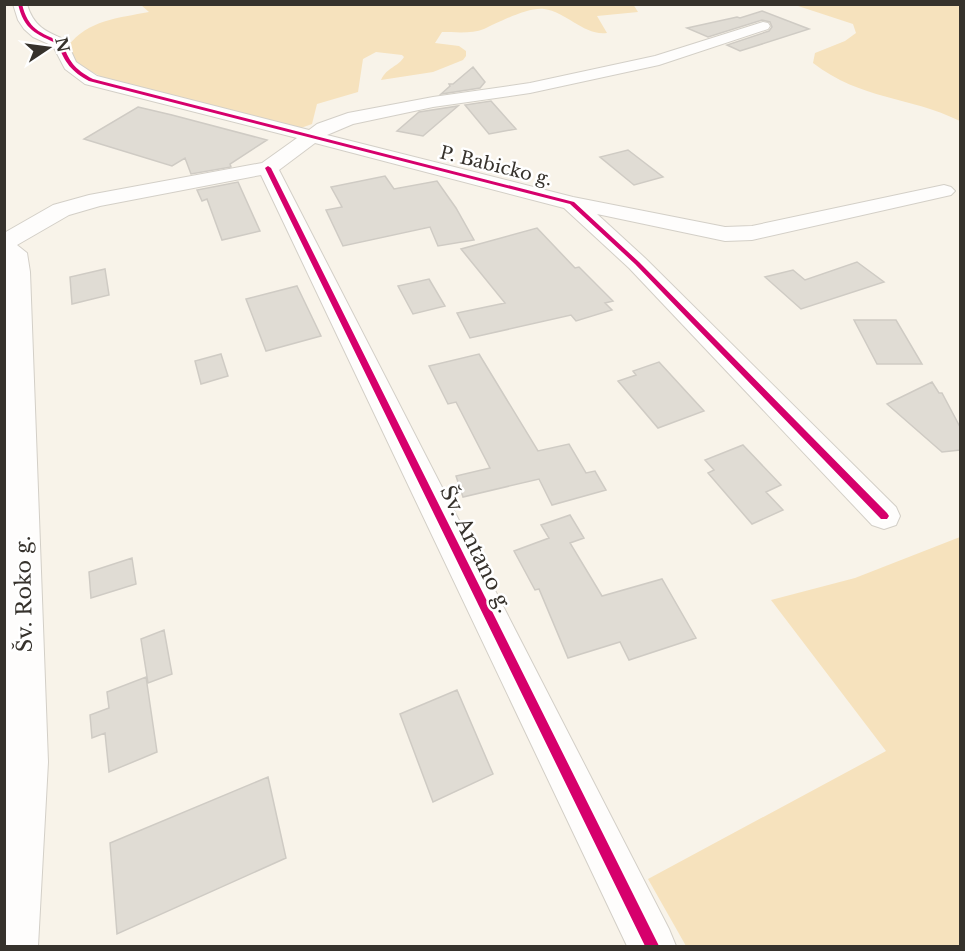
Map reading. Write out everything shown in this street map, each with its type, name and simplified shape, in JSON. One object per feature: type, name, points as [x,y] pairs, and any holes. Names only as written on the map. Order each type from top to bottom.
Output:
[{"type":"street","name":"P. Babicko g.","points":[[20,4],[23,18],[28,26],[33,31],[60,43],[68,66],[75,73],[91,80],[312,138],[573,202],[637,262],[884,516]]},
{"type":"street","points":[[4,243],[61,210],[97,200],[268,168],[324,128],[366,114],[530,88],[659,60],[763,26]]},
{"type":"street","name":"Šv. Antano g.","points":[[268,168],[652,946]]},
{"type":"street","points":[[573,202],[725,234],[752,233],[944,191]]},
{"type":"street","name":"Šv. Roko g.","points":[[4,248],[15,253],[18,273],[27,751],[14,946]]},
{"type":"shaded area","points":[[633,4],[638,12],[597,16],[607,33],[583,28],[560,14],[544,9],[522,13],[479,31],[442,32],[435,43],[459,46],[466,51],[466,56],[463,60],[433,72],[381,80],[386,72],[404,57],[376,52],[363,59],[358,92],[317,104],[312,124],[298,129],[106,79],[78,65],[68,46],[76,37],[94,25],[149,12],[141,5]]},
{"type":"shaded area","points":[[795,5],[960,5],[960,121],[849,84],[813,63],[815,53],[845,41],[856,33],[853,24]]},
{"type":"shaded area","points":[[960,537],[960,946],[686,946],[648,879],[886,751],[771,600],[855,578]]},
{"type":"building","points":[[762,11],[809,29],[740,51],[727,45],[769,31],[772,27],[770,22],[762,20],[708,37],[687,28],[740,18]]},
{"type":"building","points":[[473,67],[485,82],[480,88],[441,94],[450,86],[449,84],[453,84]]},
{"type":"building","points":[[491,101],[516,129],[489,134],[465,105]]},
{"type":"building","points":[[458,106],[423,136],[397,131],[419,112]]},
{"type":"building","points":[[138,107],[267,140],[230,164],[231,167],[191,174],[185,158],[172,166],[84,139]]},
{"type":"building","points":[[628,150],[663,177],[634,185],[600,157]]},
{"type":"building","points":[[385,176],[394,189],[437,181],[474,240],[438,246],[430,227],[343,246],[326,210],[342,207],[331,187]]},
{"type":"building","points":[[238,182],[260,231],[222,240],[207,199],[202,201],[197,190]]},
{"type":"building","points":[[537,228],[575,268],[579,267],[613,301],[605,303],[612,310],[576,321],[571,315],[470,338],[457,313],[505,303],[461,249]]},
{"type":"building","points":[[857,262],[884,282],[801,309],[765,277],[793,270],[805,280]]},
{"type":"building","points":[[105,269],[109,295],[72,304],[70,277]]},
{"type":"building","points":[[429,279],[445,306],[413,314],[398,286]]},
{"type":"building","points":[[297,286],[321,336],[266,351],[246,299]]},
{"type":"building","points":[[854,320],[896,320],[922,364],[877,364]]},
{"type":"building","points":[[221,354],[228,376],[201,384],[195,361]]},
{"type":"building","points":[[479,354],[538,451],[569,444],[586,473],[595,471],[606,490],[552,505],[539,479],[463,497],[456,476],[490,468],[456,402],[448,404],[429,366]]},
{"type":"building","points":[[659,362],[704,411],[658,428],[618,381],[636,375],[633,371]]},
{"type":"building","points":[[932,382],[939,393],[942,393],[960,427],[960,450],[942,452],[887,404]]},
{"type":"building","points":[[743,445],[781,485],[766,492],[783,510],[752,524],[708,473],[714,470],[705,460]]},
{"type":"building","points":[[570,515],[584,538],[570,543],[602,596],[662,579],[696,638],[629,660],[620,642],[568,658],[539,589],[535,590],[514,551],[549,538],[541,525]]},
{"type":"building","points":[[132,558],[136,584],[91,598],[89,572]]},
{"type":"building","points":[[164,630],[172,674],[148,683],[141,639]]},
{"type":"building","points":[[146,677],[157,752],[109,772],[105,733],[92,738],[90,715],[109,708],[107,692]]},
{"type":"building","points":[[457,690],[493,774],[433,802],[400,714]]},
{"type":"building","points":[[268,777],[286,858],[117,934],[110,843]]},
{"type":"cycle path","points":[[20,4],[29,26],[60,43],[71,66],[91,80],[572,203],[637,263],[884,516]]},
{"type":"cycle path","points":[[268,168],[652,946]]}]
